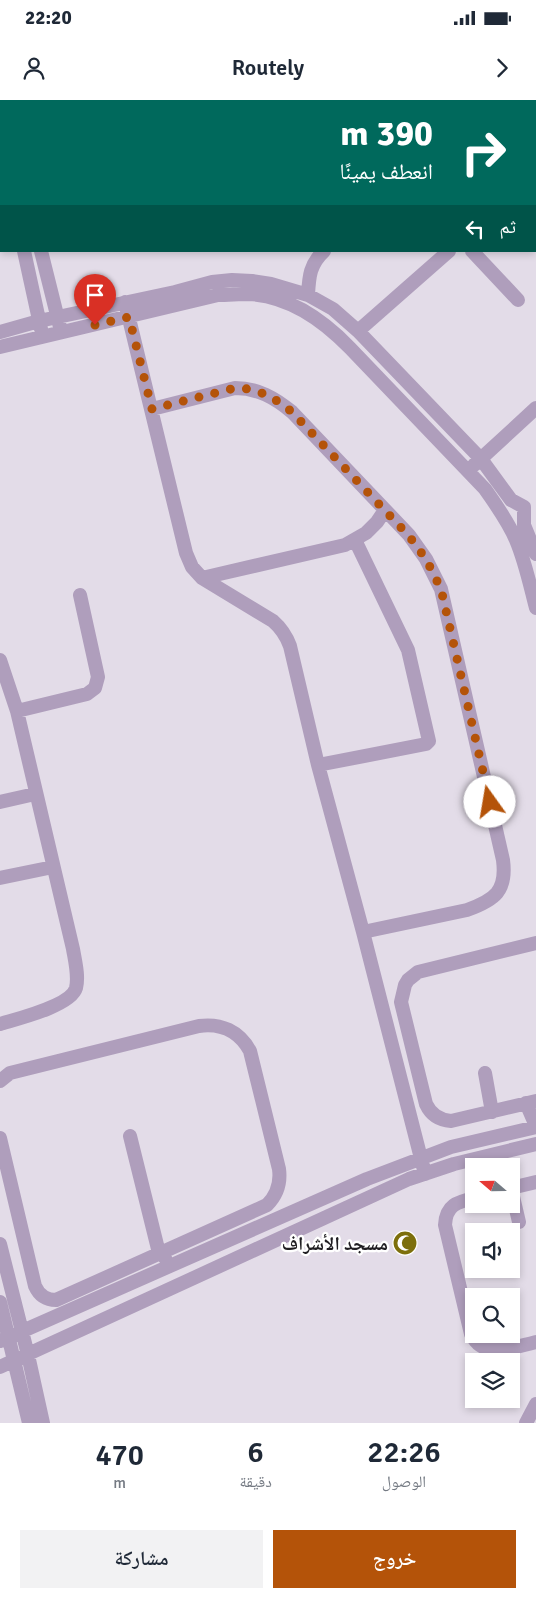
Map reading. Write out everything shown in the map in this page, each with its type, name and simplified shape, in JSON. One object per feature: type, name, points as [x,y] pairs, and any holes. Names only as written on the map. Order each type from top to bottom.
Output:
[{"type":"street","points":[[24,252],[42,337]]},
{"type":"street","points":[[41,252],[61,332]]},
{"type":"street","points":[[308,295],[311,269],[323,252]]},
{"type":"street","points":[[358,331],[448,252]]},
{"type":"street","points":[[473,252],[518,300]]},
{"type":"street","points":[[0,332],[39,321],[175,292],[212,282],[232,280],[271,284],[308,295],[333,309],[358,331],[481,459],[511,500],[524,508],[524,524],[536,554]]},
{"type":"street","points":[[0,347],[218,296],[250,294],[290,303],[308,312],[332,329],[469,470],[485,489],[502,513],[516,540],[526,568],[536,608]]},
{"type":"street","points":[[125,302],[186,554],[192,567],[202,578],[273,621],[286,636],[425,1174]]},
{"type":"street","points":[[152,409],[235,388],[245,388],[277,400],[292,412],[409,536],[426,559],[441,589],[505,875],[501,887],[492,898],[481,905],[467,910],[363,932]]},
{"type":"street","points":[[469,470],[536,408]]},
{"type":"street","points":[[202,578],[335,548],[356,540],[377,522],[385,510]]},
{"type":"street","points":[[318,765],[426,744],[429,741],[408,650],[356,540]]},
{"type":"street","points":[[16,711],[87,694],[95,688],[98,677],[80,595]]},
{"type":"street","points":[[0,660],[16,711],[76,965],[76,988],[74,993],[67,999],[54,1006],[0,1024]]},
{"type":"street","points":[[0,802],[35,794]]},
{"type":"street","points":[[0,878],[53,867]]},
{"type":"street","points":[[4,1339],[421,1157],[451,1147],[536,1126],[534,1102],[451,1121],[439,1119],[430,1112],[426,1104],[402,1008],[403,990],[408,980],[418,972],[536,944]]},
{"type":"street","points":[[0,1081],[10,1073],[199,1026],[212,1025],[225,1028],[242,1039],[250,1051],[279,1169],[279,1188],[267,1205],[56,1300],[43,1297],[35,1286],[0,1138]]},
{"type":"street","points":[[485,1073],[492,1112]]},
{"type":"street","points":[[130,1136],[159,1253],[164,1255],[166,1267]]},
{"type":"street","points":[[0,1367],[409,1179],[454,1164],[536,1144]]},
{"type":"street","points":[[519,1222],[511,1188],[536,1182]]},
{"type":"street","points":[[465,1200],[457,1202],[452,1206],[446,1216],[445,1225],[471,1334],[480,1346],[491,1351],[536,1342]]},
{"type":"street","points":[[0,1244],[4,1281],[28,1355],[43,1423]]},
{"type":"street","points":[[0,1302],[4,1339],[14,1360],[29,1423]]},
{"type":"street","points":[[526,1423],[536,1404]]},
{"type":"place","name":"مسجد الأشراف","points":[[405,1243]]},
{"type":"route","points":[[95,325],[129,317],[152,409],[235,388],[245,388],[277,400],[292,412],[409,536],[426,559],[441,589],[490,802]]}]
